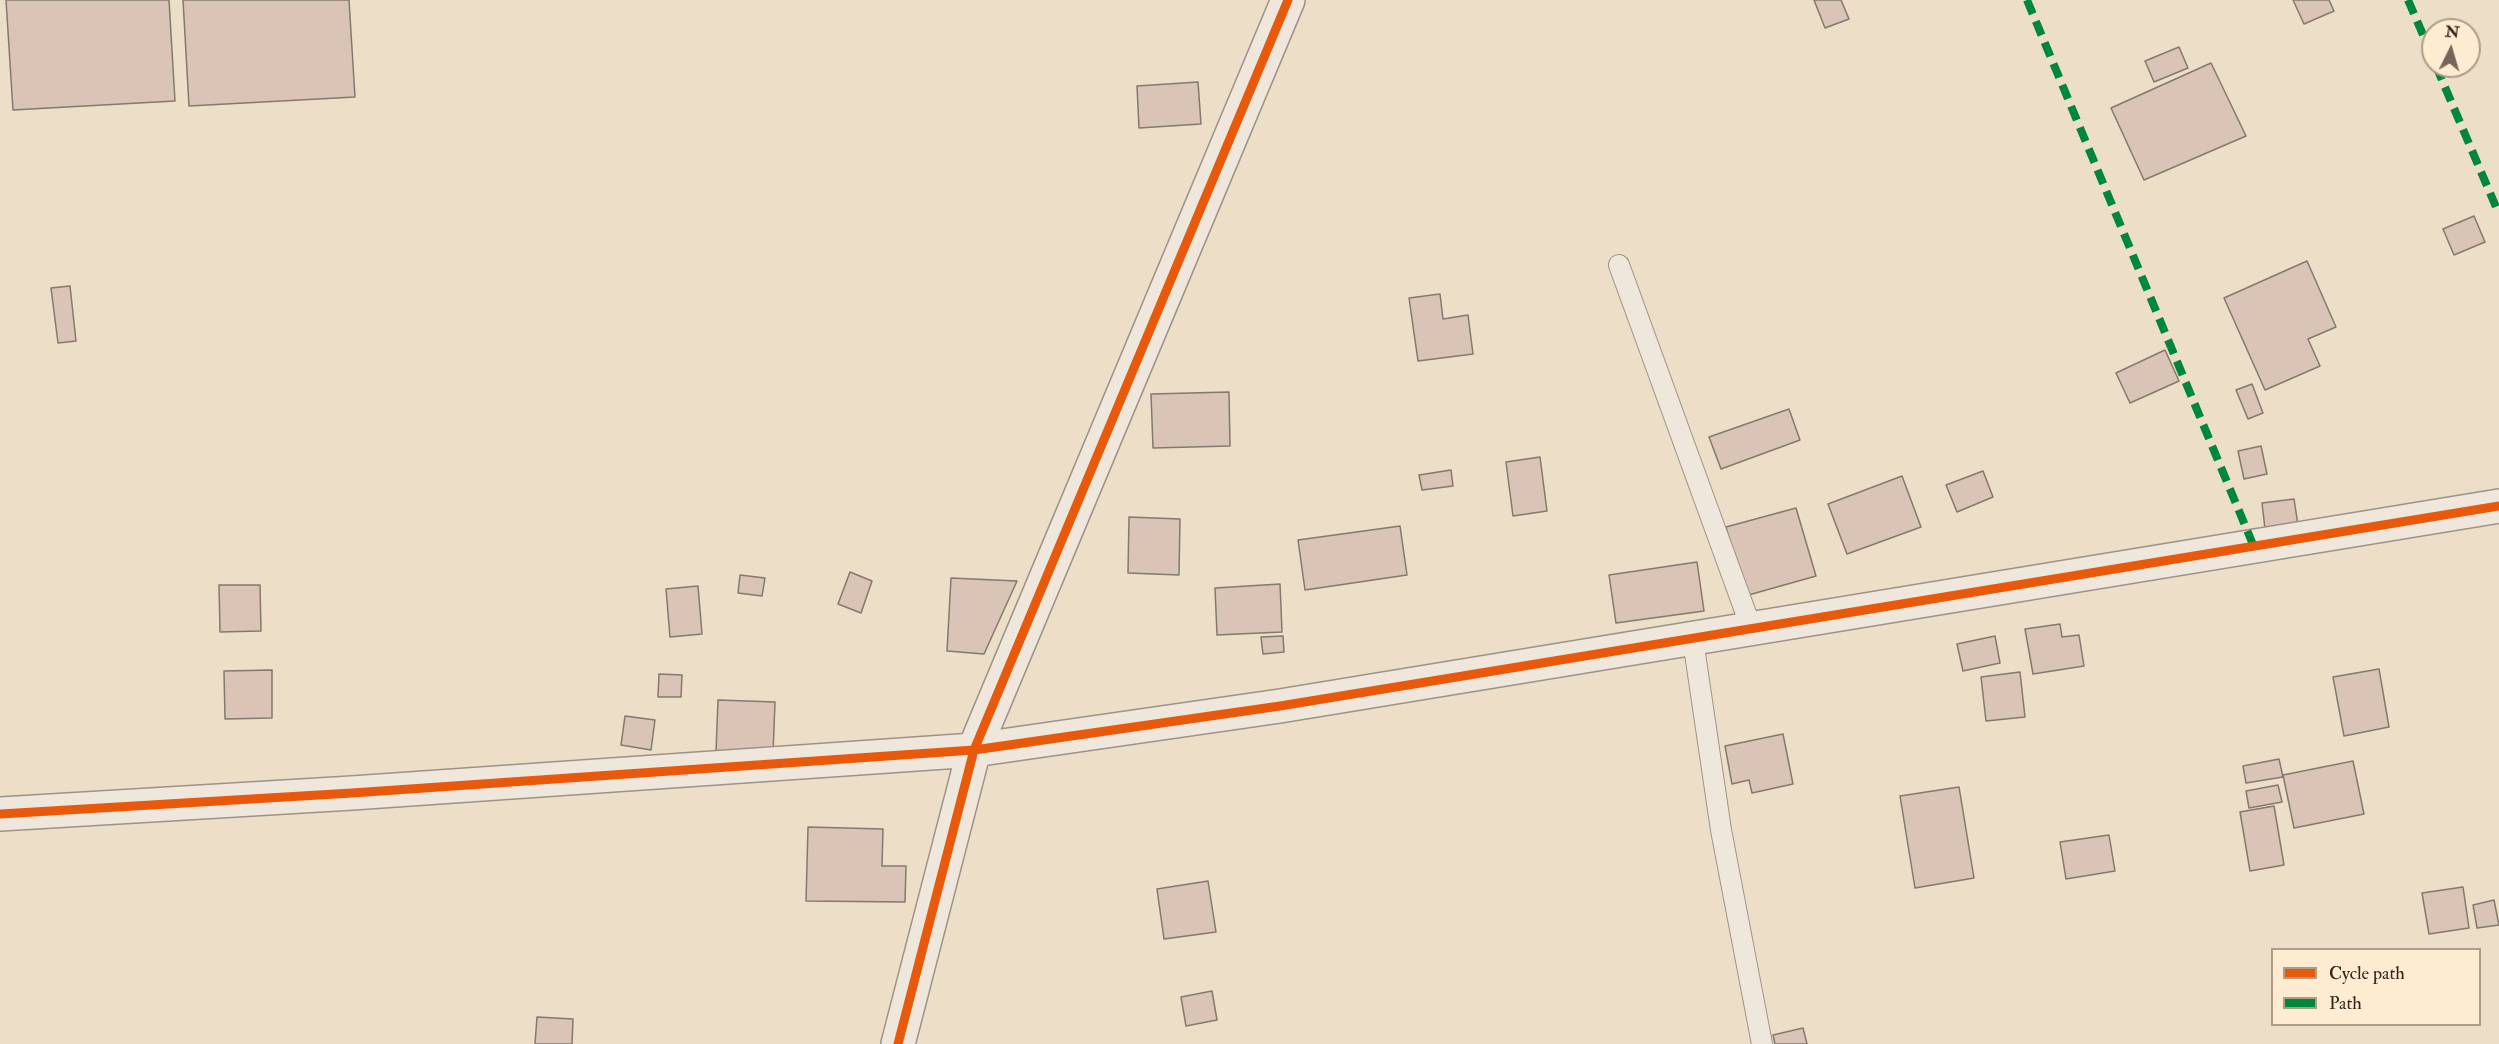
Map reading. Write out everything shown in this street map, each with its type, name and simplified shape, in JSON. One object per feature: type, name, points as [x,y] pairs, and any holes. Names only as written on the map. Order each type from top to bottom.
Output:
[{"type":"street","points":[[898,1044],[974,750],[1288,0]]},
{"type":"street","points":[[0,814],[352,793],[974,750],[1280,706],[1693,640],[2499,506]]},
{"type":"lane","points":[[1619,265],[1752,630]]},
{"type":"lane","points":[[1693,640],[1721,830],[1762,1044]]},
{"type":"building","points":[[6,0],[169,0],[175,101],[13,110]]},
{"type":"building","points":[[183,0],[349,0],[355,97],[189,106]]},
{"type":"building","points":[[1814,0],[1841,0],[1849,19],[1825,28]]},
{"type":"building","points":[[2293,0],[2329,0],[2334,11],[2304,24]]},
{"type":"building","points":[[2179,47],[2188,68],[2154,82],[2145,61]]},
{"type":"building","points":[[2211,63],[2246,136],[2144,180],[2111,108]]},
{"type":"building","points":[[1198,82],[1201,124],[1139,128],[1137,86]]},
{"type":"building","points":[[2474,216],[2485,242],[2454,255],[2443,229]]},
{"type":"building","points":[[2307,261],[2336,327],[2308,339],[2320,366],[2265,390],[2224,298]]},
{"type":"building","points":[[70,286],[76,341],[58,343],[51,288]]},
{"type":"building","points":[[1440,294],[1443,319],[1468,315],[1473,354],[1418,361],[1409,298]]},
{"type":"building","points":[[2165,350],[2179,381],[2130,403],[2116,373]]},
{"type":"building","points":[[2252,384],[2263,413],[2248,419],[2236,390]]},
{"type":"building","points":[[1229,392],[1230,446],[1153,448],[1151,394]]},
{"type":"building","points":[[1789,409],[1800,440],[1721,469],[1709,437]]},
{"type":"building","points":[[2261,446],[2267,474],[2244,479],[2238,451]]},
{"type":"building","points":[[1540,457],[1547,511],[1513,516],[1506,462]]},
{"type":"building","points":[[1451,470],[1453,486],[1422,490],[1419,475]]},
{"type":"building","points":[[1983,471],[1993,497],[1957,512],[1946,485]]},
{"type":"building","points":[[1902,476],[1921,527],[1847,554],[1828,504]]},
{"type":"building","points":[[2294,499],[2298,525],[2265,529],[2262,503]]},
{"type":"building","points":[[1796,508],[1816,576],[1745,596],[1726,527]]},
{"type":"building","points":[[1129,517],[1180,519],[1179,575],[1128,573]]},
{"type":"building","points":[[1400,526],[1407,575],[1305,590],[1298,540]]},
{"type":"building","points":[[1697,562],[1704,611],[1616,623],[1609,575]]},
{"type":"building","points":[[850,572],[872,581],[861,613],[838,604]]},
{"type":"building","points":[[740,575],[765,578],[762,596],[738,593]]},
{"type":"building","points":[[951,578],[1017,581],[984,654],[947,651]]},
{"type":"building","points":[[1280,584],[1282,632],[1217,635],[1215,588]]},
{"type":"building","points":[[219,585],[260,585],[261,631],[220,632]]},
{"type":"building","points":[[698,586],[702,634],[670,637],[666,589]]},
{"type":"building","points":[[2060,624],[2062,637],[2079,635],[2084,666],[2033,674],[2025,629]]},
{"type":"building","points":[[1283,636],[1284,652],[1263,654],[1261,637]]},
{"type":"building","points":[[1995,636],[2000,663],[1963,671],[1957,644]]},
{"type":"building","points":[[2379,669],[2389,727],[2344,736],[2333,677]]},
{"type":"building","points":[[272,670],[272,718],[225,719],[224,671]]},
{"type":"building","points":[[2020,672],[2025,717],[1986,721],[1981,677]]},
{"type":"building","points":[[659,674],[682,675],[681,697],[658,697]]},
{"type":"building","points":[[718,700],[775,702],[773,754],[716,752]]},
{"type":"building","points":[[625,716],[655,720],[651,750],[621,745]]},
{"type":"building","points":[[1783,734],[1793,784],[1752,793],[1749,780],[1732,784],[1725,746]]},
{"type":"building","points":[[2279,759],[2283,777],[2246,783],[2243,766]]},
{"type":"building","points":[[2353,761],[2364,814],[2294,828],[2283,775]]},
{"type":"building","points":[[2278,785],[2282,802],[2249,808],[2246,791]]},
{"type":"building","points":[[1959,787],[1974,878],[1915,888],[1900,796]]},
{"type":"building","points":[[2274,806],[2284,865],[2250,871],[2240,812]]},
{"type":"building","points":[[808,827],[883,829],[882,866],[906,866],[905,902],[806,901]]},
{"type":"building","points":[[2109,835],[2115,871],[2066,879],[2060,842]]},
{"type":"building","points":[[1208,881],[1216,932],[1164,939],[1157,889]]},
{"type":"building","points":[[2463,887],[2469,928],[2429,934],[2422,893]]},
{"type":"building","points":[[2494,900],[2499,925],[2477,928],[2473,905]]},
{"type":"building","points":[[1212,991],[1217,1020],[1186,1026],[1181,997]]},
{"type":"building","points":[[537,1017],[573,1019],[572,1044],[535,1044]]},
{"type":"building","points":[[1803,1028],[1807,1044],[1775,1044],[1773,1035]]},
{"type":"marked path","points":[[2027,0],[2254,547]]},
{"type":"marked path","points":[[2408,0],[2421,30]]},
{"type":"marked path","points":[[2441,78],[2499,214]]},
{"type":"cycle path","points":[[898,1044],[974,750],[1288,0]]},
{"type":"cycle path","points":[[0,814],[352,793],[974,750],[1280,706],[2499,506]]}]
